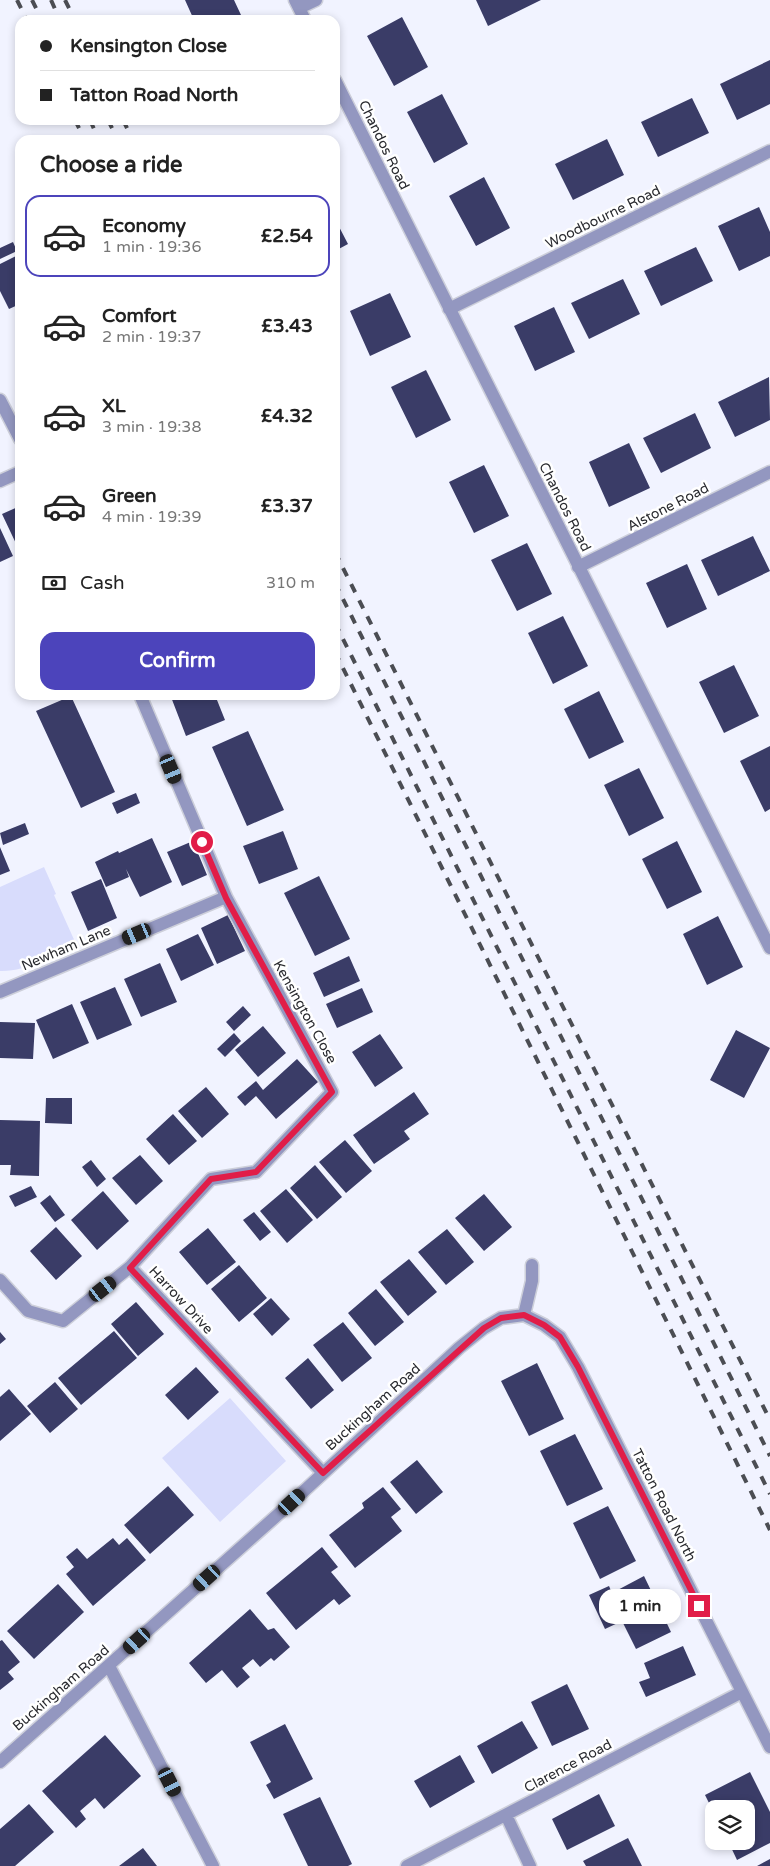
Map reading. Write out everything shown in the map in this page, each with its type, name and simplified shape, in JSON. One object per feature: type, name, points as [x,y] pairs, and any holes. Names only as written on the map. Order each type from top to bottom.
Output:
[{"type":"street","points":[[297,4],[316,0]]},
{"type":"street","name":"Chandos Road","points":[[340,90],[770,948]]},
{"type":"street","name":"Woodbourne Road","points":[[449,310],[770,151]]},
{"type":"street","points":[[0,400],[15,429]]},
{"type":"street","name":"Alstone Road","points":[[578,567],[770,472]]},
{"type":"street","points":[[0,481],[15,474]]},
{"type":"street","name":"Kensington Close","points":[[130,1268],[211,1179],[256,1172],[332,1092],[226,898],[142,700]]},
{"type":"street","name":"Newham Lane","points":[[0,992],[226,898]]},
{"type":"street","points":[[524,1315],[532,1282],[532,1265]]},
{"type":"street","name":"Harrow Drive","points":[[0,1280],[28,1311],[63,1321],[130,1268],[323,1473]]},
{"type":"street","name":"Buckingham Road","points":[[0,1762],[323,1473],[459,1348],[484,1328],[501,1318],[524,1315]]},
{"type":"street","name":"Tatton Road North","points":[[524,1315],[544,1325],[560,1337],[770,1747]]},
{"type":"street","points":[[109,1666],[213,1866]]},
{"type":"street","name":"Clarence Road","points":[[407,1866],[742,1692]]},
{"type":"street","points":[[506,1815],[530,1866]]},
{"type":"shaded area","points":[[44,867],[56,894],[54,895],[76,944],[30,966],[10,971],[0,971],[0,887]]},
{"type":"shaded area","points":[[230,1398],[286,1461],[220,1522],[162,1458]]},
{"type":"building","points":[[185,0],[234,0],[241,15],[192,15]]},
{"type":"building","points":[[476,0],[541,0],[488,26]]},
{"type":"building","points":[[402,17],[428,67],[394,86],[367,36]]},
{"type":"building","points":[[770,60],[770,104],[737,120],[720,84]]},
{"type":"building","points":[[442,94],[468,144],[434,163],[407,112]]},
{"type":"building","points":[[692,98],[709,133],[658,157],[641,122]]},
{"type":"building","points":[[607,139],[624,175],[573,200],[555,164]]},
{"type":"building","points":[[484,177],[510,228],[476,246],[449,196]]},
{"type":"building","points":[[759,207],[770,232],[770,256],[739,271],[718,226]]},
{"type":"building","points":[[340,229],[348,244],[340,248]]},
{"type":"building","points":[[13,242],[15,252],[0,259],[0,248]]},
{"type":"building","points":[[696,247],[713,281],[661,306],[644,271]]},
{"type":"building","points":[[15,256],[15,306],[9,309],[0,291],[0,264]]},
{"type":"building","points":[[623,279],[640,314],[589,339],[571,303]]},
{"type":"building","points":[[390,293],[411,337],[370,356],[350,311]]},
{"type":"building","points":[[554,307],[575,352],[535,371],[514,326]]},
{"type":"building","points":[[426,370],[451,420],[416,438],[391,387]]},
{"type":"building","points":[[769,377],[770,420],[735,437],[718,402]]},
{"type":"building","points":[[695,413],[711,448],[661,473],[643,438]]},
{"type":"building","points":[[629,443],[650,488],[609,507],[589,462]]},
{"type":"building","points":[[484,465],[509,516],[474,533],[449,482]]},
{"type":"building","points":[[15,508],[15,541],[2,514]]},
{"type":"building","points":[[0,528],[13,556],[0,562]]},
{"type":"building","points":[[753,536],[770,571],[718,596],[701,560]]},
{"type":"building","points":[[527,543],[552,594],[517,611],[491,560]]},
{"type":"building","points":[[687,564],[707,609],[667,628],[646,583]]},
{"type":"building","points":[[563,616],[588,666],[553,684],[528,633]]},
{"type":"building","points":[[734,665],[759,716],[724,733],[699,682]]},
{"type":"building","points":[[599,691],[624,742],[589,759],[564,709]]},
{"type":"building","points":[[62,700],[73,700],[115,792],[81,808],[36,711]]},
{"type":"building","points":[[172,700],[217,700],[225,720],[186,736]]},
{"type":"building","points":[[248,731],[284,810],[247,826],[212,747]]},
{"type":"building","points":[[770,746],[770,809],[765,812],[740,761]]},
{"type":"building","points":[[639,768],[664,818],[629,836],[604,785]]},
{"type":"building","points":[[136,793],[140,803],[117,814],[112,803]]},
{"type":"building","points":[[25,823],[29,834],[3,845],[0,833]]},
{"type":"building","points":[[283,831],[298,869],[259,884],[243,846]]},
{"type":"building","points":[[152,838],[172,882],[140,897],[126,869],[129,877],[106,887],[95,862]]},
{"type":"building","points":[[193,841],[207,875],[182,886],[167,852]]},
{"type":"building","points":[[677,841],[702,892],[667,909],[642,859]]},
{"type":"building","points":[[0,847],[10,871],[0,875]]},
{"type":"building","points":[[319,876],[350,939],[315,956],[284,893]]},
{"type":"building","points":[[101,879],[117,918],[88,931],[71,892]]},
{"type":"building","points":[[228,915],[245,951],[217,964],[201,928]]},
{"type":"building","points":[[718,916],[743,967],[707,985],[683,934]]},
{"type":"building","points":[[198,934],[214,965],[181,981],[166,949]]},
{"type":"building","points":[[349,956],[360,981],[324,997],[313,973]]},
{"type":"building","points":[[160,963],[177,1002],[141,1017],[124,979]]},
{"type":"building","points":[[115,987],[132,1025],[97,1040],[80,1002]]},
{"type":"building","points":[[362,988],[373,1012],[337,1028],[326,1004]]},
{"type":"building","points":[[72,1004],[89,1043],[53,1059],[36,1020]]},
{"type":"building","points":[[243,1006],[251,1015],[234,1031],[226,1022]]},
{"type":"building","points":[[0,1022],[35,1023],[33,1059],[0,1058]]},
{"type":"building","points":[[263,1026],[286,1053],[258,1077],[235,1050]]},
{"type":"building","points":[[736,1030],[770,1048],[744,1098],[710,1080]]},
{"type":"building","points":[[234,1033],[241,1041],[225,1057],[217,1049]]},
{"type":"building","points":[[380,1034],[403,1068],[375,1087],[352,1052]]},
{"type":"building","points":[[297,1059],[318,1082],[276,1119],[256,1096],[245,1106],[237,1097],[256,1081],[263,1090]]},
{"type":"building","points":[[206,1087],[229,1114],[202,1138],[178,1111]]},
{"type":"building","points":[[414,1092],[429,1114],[404,1131],[410,1139],[374,1164],[353,1135]]},
{"type":"building","points":[[46,1098],[72,1098],[72,1124],[45,1123]]},
{"type":"building","points":[[173,1114],[197,1141],[169,1165],[146,1139]]},
{"type":"building","points":[[0,1120],[40,1121],[39,1176],[10,1175],[11,1165],[0,1165]]},
{"type":"building","points":[[345,1140],[372,1171],[346,1193],[319,1162]]},
{"type":"building","points":[[140,1155],[163,1181],[136,1205],[112,1178]]},
{"type":"building","points":[[91,1160],[106,1179],[97,1187],[82,1167]]},
{"type":"building","points":[[315,1165],[342,1197],[317,1219],[290,1188]]},
{"type":"building","points":[[31,1186],[37,1197],[15,1207],[9,1196]]},
{"type":"building","points":[[286,1189],[313,1220],[287,1243],[260,1211]]},
{"type":"building","points":[[103,1191],[129,1221],[97,1250],[71,1220]]},
{"type":"building","points":[[484,1194],[512,1227],[484,1251],[455,1218]]},
{"type":"building","points":[[50,1195],[65,1215],[55,1222],[40,1203]]},
{"type":"building","points":[[254,1212],[271,1232],[260,1241],[243,1220]]},
{"type":"building","points":[[56,1227],[82,1256],[56,1280],[30,1251]]},
{"type":"building","points":[[208,1228],[236,1262],[207,1285],[179,1252]]},
{"type":"building","points":[[447,1229],[474,1262],[446,1285],[418,1252]]},
{"type":"building","points":[[409,1259],[437,1292],[408,1316],[380,1282]]},
{"type":"building","points":[[239,1265],[267,1298],[239,1322],[211,1289]]},
{"type":"building","points":[[376,1289],[404,1322],[375,1346],[348,1313]]},
{"type":"building","points":[[271,1298],[290,1319],[272,1336],[253,1314]]},
{"type":"building","points":[[136,1302],[164,1334],[138,1356],[111,1324]]},
{"type":"building","points":[[343,1322],[372,1358],[342,1382],[313,1345]]},
{"type":"building","points":[[114,1331],[137,1358],[81,1405],[58,1378]]},
{"type":"building","points":[[0,1332],[6,1339],[0,1344]]},
{"type":"building","points":[[308,1358],[334,1390],[311,1409],[285,1378]]},
{"type":"building","points":[[537,1363],[564,1419],[529,1436],[501,1381]]},
{"type":"building","points":[[196,1367],[219,1392],[188,1420],[165,1395]]},
{"type":"building","points":[[55,1382],[78,1409],[50,1433],[27,1406]]},
{"type":"building","points":[[9,1389],[31,1414],[0,1441],[0,1397]]},
{"type":"building","points":[[575,1434],[603,1489],[567,1506],[540,1451]]},
{"type":"building","points":[[417,1460],[443,1492],[416,1514],[390,1482]]},
{"type":"building","points":[[168,1486],[194,1515],[150,1554],[124,1525]]},
{"type":"building","points":[[383,1487],[401,1509],[391,1517],[402,1531],[355,1568],[329,1535],[364,1508],[362,1503]]},
{"type":"building","points":[[608,1506],[636,1561],[600,1579],[573,1523]]},
{"type":"building","points":[[113,1538],[119,1545],[127,1538],[146,1560],[93,1606],[66,1574],[74,1567],[66,1557],[77,1548],[87,1559]]},
{"type":"building","points":[[322,1547],[338,1567],[331,1572],[351,1596],[339,1605],[334,1599],[296,1630],[266,1593]]},
{"type":"building","points":[[644,1576],[671,1632],[636,1649],[622,1621],[605,1629],[589,1595],[609,1586],[612,1593]]},
{"type":"building","points":[[58,1584],[84,1612],[34,1659],[7,1631]]},
{"type":"building","points":[[250,1609],[268,1630],[274,1628],[290,1647],[274,1661],[271,1658],[260,1667],[253,1659],[242,1668],[250,1677],[237,1688],[222,1670],[206,1683],[189,1663]]},
{"type":"building","points":[[2,1640],[20,1662],[8,1672],[14,1679],[0,1690],[0,1641]]},
{"type":"building","points":[[683,1646],[696,1675],[646,1697],[639,1682],[650,1678],[644,1663]]},
{"type":"building","points":[[567,1684],[589,1729],[552,1746],[531,1702]]},
{"type":"building","points":[[522,1721],[538,1748],[492,1774],[477,1746]]},
{"type":"building","points":[[285,1724],[313,1779],[274,1799],[266,1785],[271,1782],[250,1742]]},
{"type":"building","points":[[105,1735],[141,1776],[104,1809],[95,1798],[80,1811],[86,1819],[76,1828],[42,1791]]},
{"type":"building","points":[[460,1755],[475,1782],[430,1808],[414,1781]]},
{"type":"building","points":[[750,1772],[770,1812],[770,1843],[737,1860],[732,1850],[755,1850],[755,1800],[708,1800],[705,1795]]},
{"type":"building","points":[[599,1794],[615,1826],[567,1850],[552,1819]]},
{"type":"building","points":[[320,1797],[352,1864],[348,1866],[308,1866],[283,1814]]},
{"type":"building","points":[[29,1804],[54,1832],[15,1866],[0,1866],[0,1829]]},
{"type":"building","points":[[628,1838],[642,1866],[586,1866],[583,1861]]},
{"type":"building","points":[[143,1848],[157,1866],[119,1866]]},
{"type":"building","points":[[770,1859],[770,1866],[757,1866]]},
{"type":"railway","points":[[17,0],[24,15]]},
{"type":"railway","points":[[32,0],[40,15]]},
{"type":"railway","points":[[51,0],[58,15]]},
{"type":"railway","points":[[65,0],[72,15]]},
{"type":"railway","points":[[78,125],[82,135]]},
{"type":"railway","points":[[92,125],[97,135]]},
{"type":"railway","points":[[110,125],[116,135]]},
{"type":"railway","points":[[126,125],[130,135]]},
{"type":"railway","points":[[340,562],[770,1420]]},
{"type":"railway","points":[[340,593],[770,1456]]},
{"type":"railway","points":[[340,633],[770,1494]]},
{"type":"railway","points":[[340,662],[770,1530]]},
{"type":"route","points":[[202,842],[226,898],[332,1092],[256,1172],[211,1179],[130,1268],[323,1473],[459,1348],[484,1328],[501,1318],[524,1315],[544,1325],[560,1337],[578,1367],[699,1606]]}]
